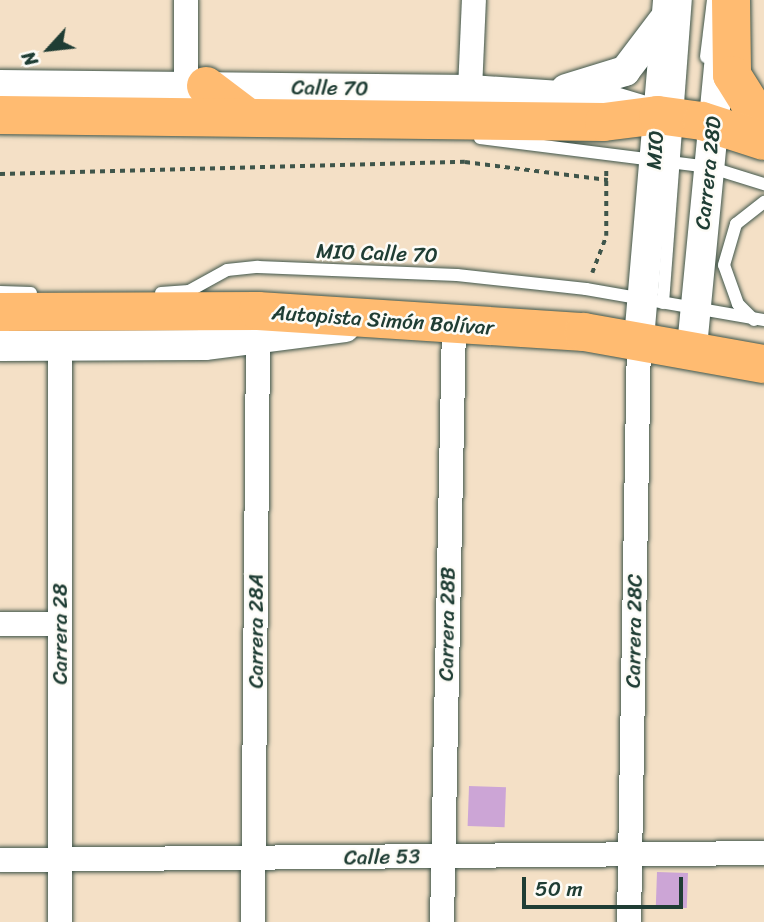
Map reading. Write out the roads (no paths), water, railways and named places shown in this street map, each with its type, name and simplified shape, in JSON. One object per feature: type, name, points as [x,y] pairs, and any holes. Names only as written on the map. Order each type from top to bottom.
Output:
[{"type":"highway","points":[[731,0],[732,75],[764,126]]},
{"type":"highway","points":[[196,85],[247,117]]},
{"type":"highway","points":[[0,115],[604,122],[687,119],[764,141]]},
{"type":"highway","name":"Autopista Simón Bolívar","points":[[0,312],[258,311],[639,339],[692,347],[764,364]]},
{"type":"street","points":[[186,0],[196,85]]},
{"type":"street","points":[[470,90],[474,0]]},
{"type":"street","points":[[549,94],[625,71],[646,51],[668,0]]},
{"type":"street","name":"Carrera 28D","points":[[668,0],[687,119],[704,166],[692,347]]},
{"type":"street","name":"Carrera 28D","points":[[639,339],[652,301],[664,163],[687,119],[731,0]]},
{"type":"street","name":"Calle 70","points":[[0,85],[470,90],[605,99],[687,119]]},
{"type":"street","points":[[0,346],[258,341],[384,321]]},
{"type":"street","name":"Carrera 28B","points":[[442,922],[454,326]]},
{"type":"street","name":"Carrera 28C","points":[[629,922],[639,339]]},
{"type":"street","name":"Carrera 28A","points":[[253,922],[258,341]]},
{"type":"street","name":"Carrera 28","points":[[60,345],[60,922]]},
{"type":"street","points":[[0,624],[60,624]]},
{"type":"street","name":"Calle 53","points":[[0,860],[764,853]]},
{"type":"lane","name":"MIO","points":[[686,0],[687,119]]},
{"type":"lane","points":[[687,119],[713,0]]},
{"type":"lane","points":[[147,133],[467,136],[602,157],[704,166],[764,184]]},
{"type":"lane","points":[[759,320],[738,304],[724,265],[736,224],[764,202]]},
{"type":"lane","name":"MIO Calle 70","points":[[74,295],[143,295],[189,291],[227,270],[258,267],[457,275],[586,289],[759,320]]},
{"type":"lane","points":[[0,292],[49,294]]}]
